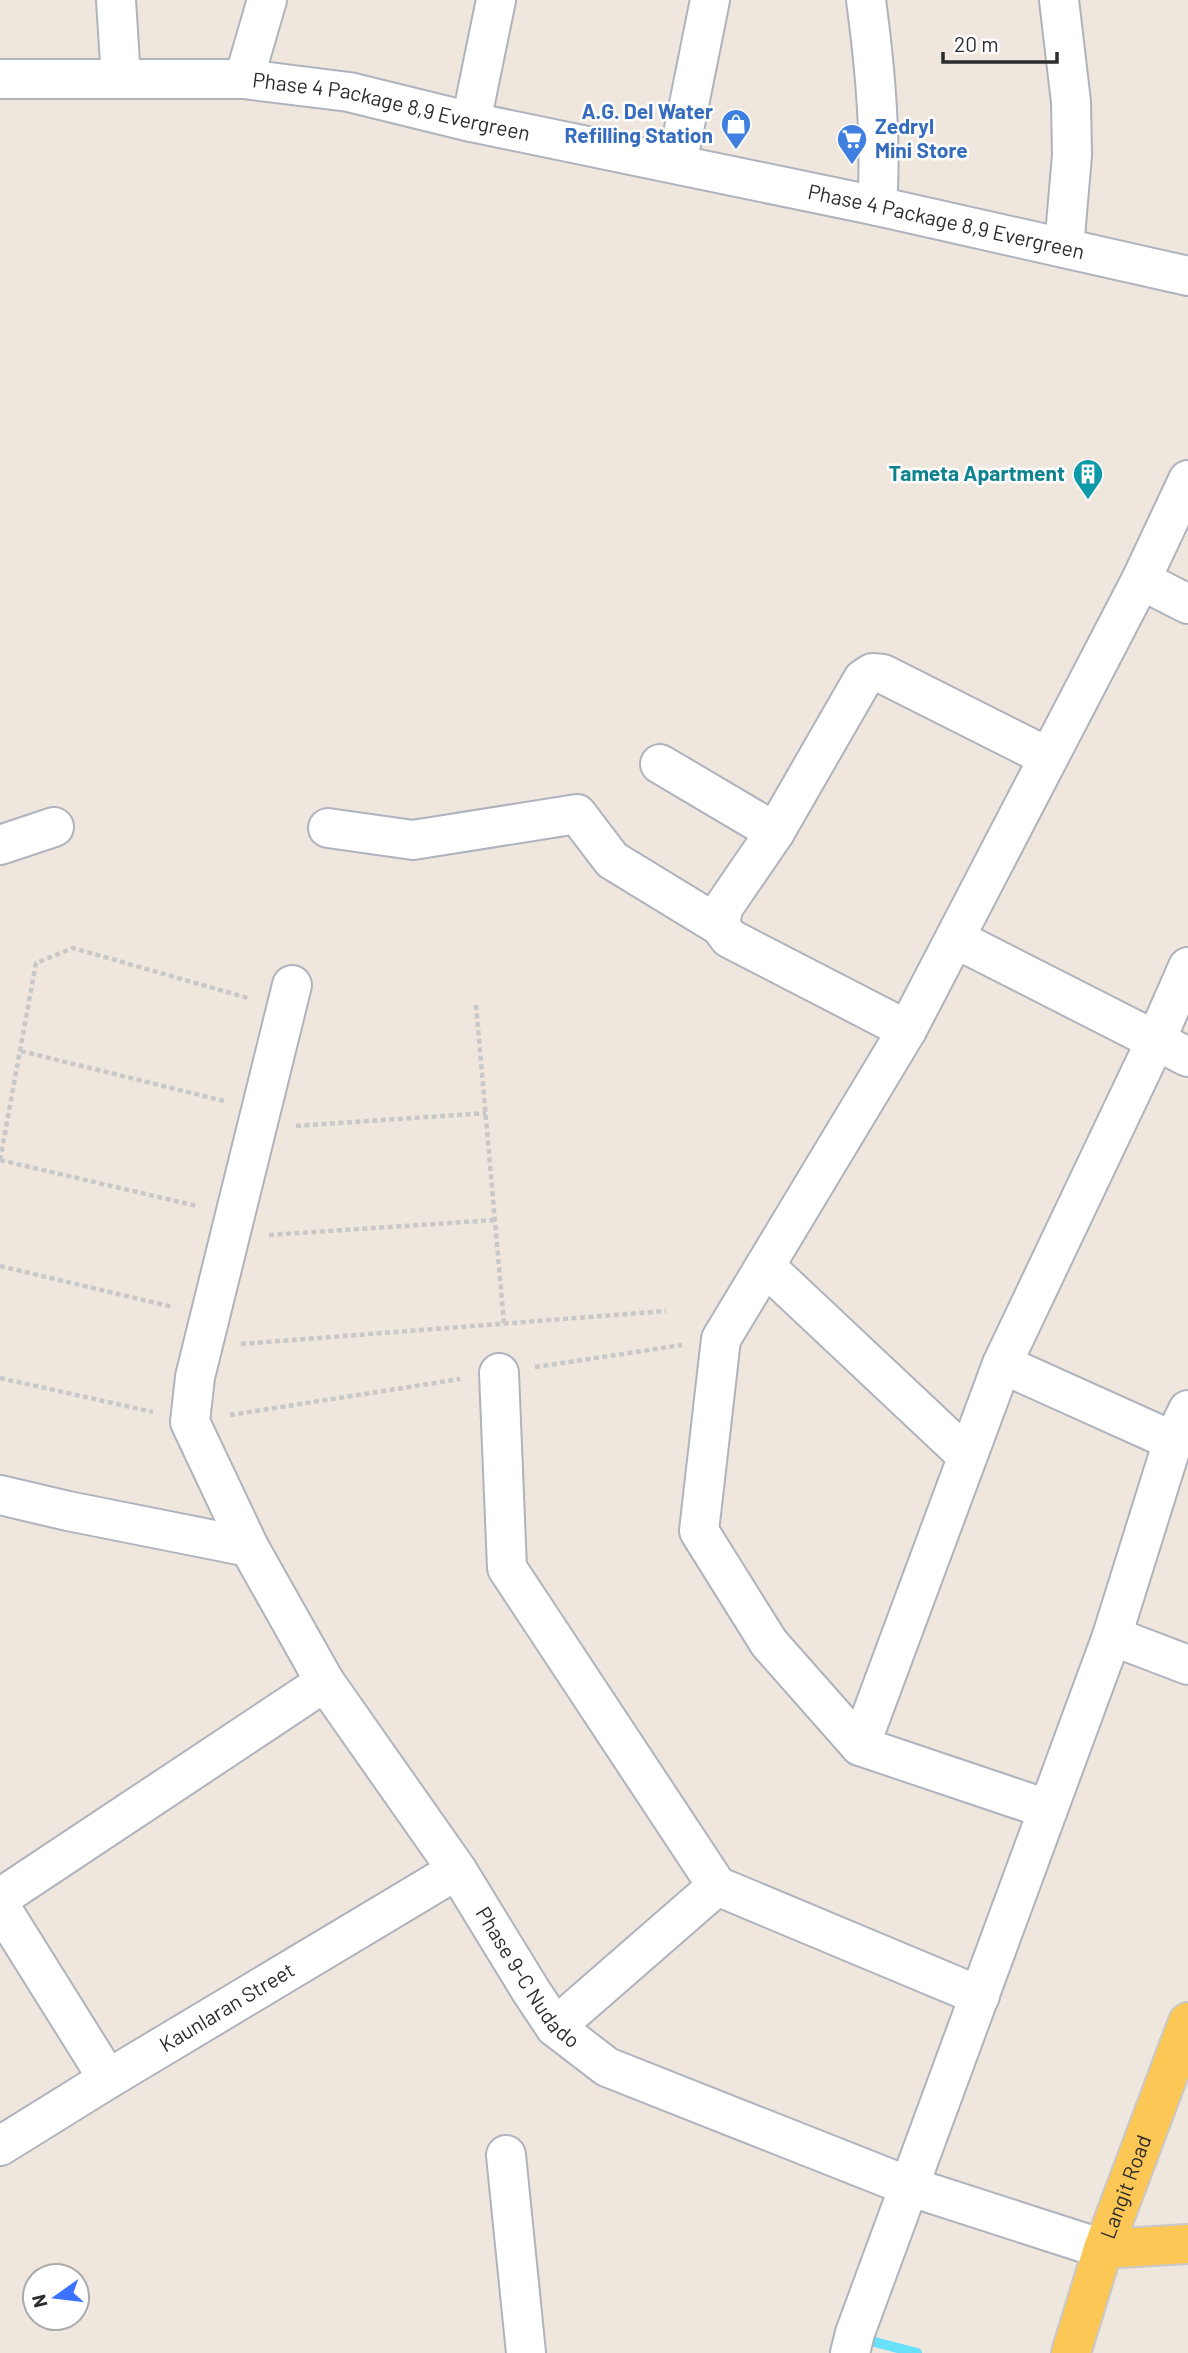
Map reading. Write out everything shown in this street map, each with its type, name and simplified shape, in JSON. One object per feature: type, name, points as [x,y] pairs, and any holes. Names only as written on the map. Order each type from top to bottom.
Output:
[{"type":"main road","name":"Langit Road","points":[[1071,2353],[1104,2249],[1188,2022]]},
{"type":"main road","points":[[1104,2249],[1188,2244]]},
{"type":"street","points":[[116,0],[121,79]]},
{"type":"street","points":[[244,79],[267,0]]},
{"type":"street","points":[[471,122],[496,0]]},
{"type":"street","points":[[677,164],[710,0]]},
{"type":"street","points":[[866,0],[871,35],[880,172],[877,206]]},
{"type":"street","points":[[1059,0],[1071,103],[1072,155],[1064,248]]},
{"type":"street","name":"Phase 4 Package 8,9 Evergreen","points":[[0,79],[244,79],[349,92],[471,122],[877,206],[1188,276]]},
{"type":"street","points":[[1047,1809],[860,1746],[769,1643],[699,1531],[721,1339],[907,1030],[1141,580],[1188,480]]},
{"type":"street","points":[[1141,580],[1188,604]]},
{"type":"street","points":[[720,926],[723,908],[775,832],[863,679],[872,673],[883,674],[1048,757]]},
{"type":"street","points":[[660,764],[775,832]]},
{"type":"street","points":[[327,828],[413,840],[577,814],[612,860],[720,926],[729,938],[907,1030]]},
{"type":"street","points":[[0,845],[54,827]]},
{"type":"street","points":[[956,939],[1171,1050]]},
{"type":"street","points":[[860,1746],[1002,1364],[1171,1050],[1188,967]]},
{"type":"street","points":[[190,1422],[195,1377],[289,997]]},
{"type":"street","points":[[765,1266],[967,1456]]},
{"type":"street","points":[[850,2353],[908,2186],[1112,1636],[1180,1425],[1002,1364]]},
{"type":"street","points":[[499,1373],[507,1568],[718,1886],[980,1996]]},
{"type":"street","name":"Phase 9-C Nudado","points":[[190,1422],[249,1548],[325,1682],[457,1870],[555,2027],[607,2067],[908,2186],[1104,2249]]},
{"type":"street","points":[[0,1495],[249,1548]]},
{"type":"street","points":[[1112,1636],[1188,1665]]},
{"type":"street","points":[[0,1898],[325,1682]]},
{"type":"street","name":"Kaunlaran Street","points":[[0,2146],[108,2078],[457,1870]]},
{"type":"street","points":[[555,2027],[718,1886]]},
{"type":"street","points":[[0,1906],[108,2078]]},
{"type":"street","points":[[506,2155],[526,2353]]},
{"type":"path","points":[[289,997],[73,948],[36,963],[0,1160],[232,1226],[495,1220]]},
{"type":"path","points":[[476,1004],[504,1324]]},
{"type":"path","points":[[21,1051],[259,1119],[486,1113]]},
{"type":"path","points":[[0,1266],[206,1332],[504,1324],[666,1311]]},
{"type":"path","points":[[0,1378],[190,1422],[721,1339]]},
{"type":"waterway","points":[[871,2341],[917,2353]]},
{"type":"place","name":"A.G. Del Water Refilling Station","points":[[736,151]]},
{"type":"place","name":"Zedryl Mini Store","points":[[852,166]]},
{"type":"place","name":"Tameta Apartment","points":[[1088,501]]}]
